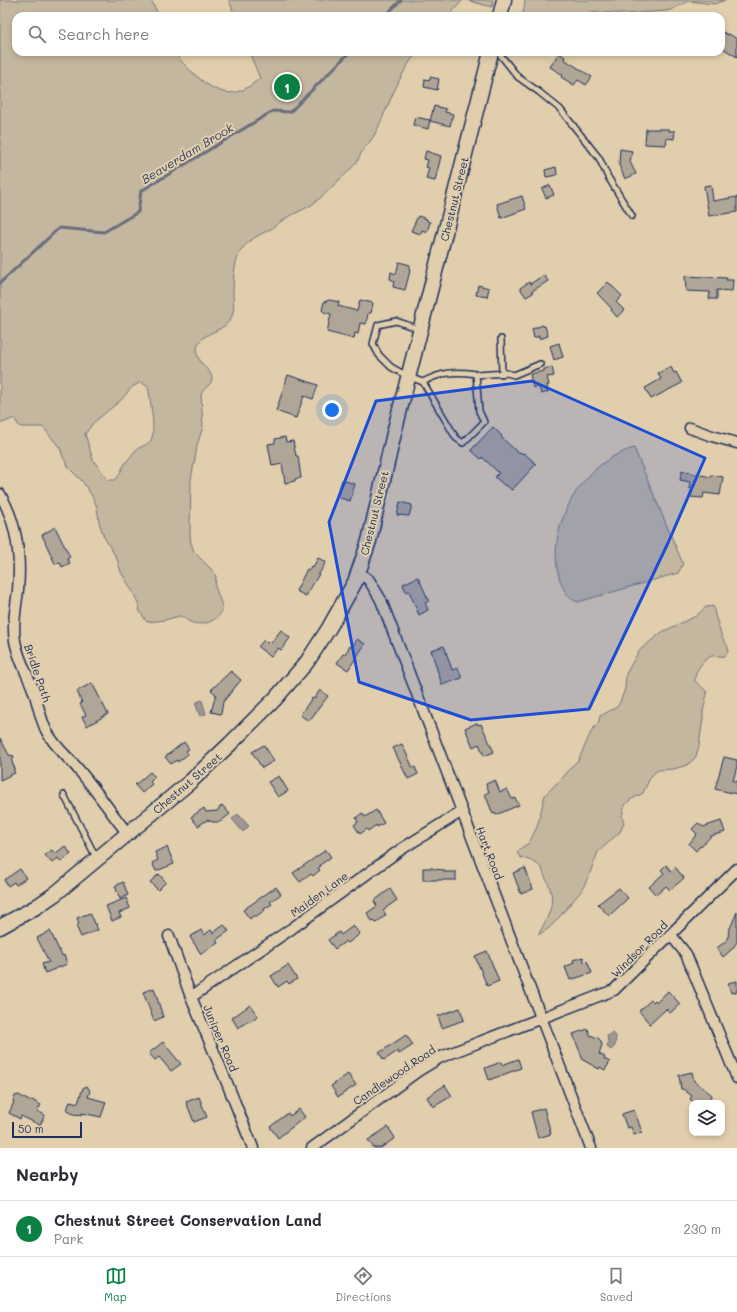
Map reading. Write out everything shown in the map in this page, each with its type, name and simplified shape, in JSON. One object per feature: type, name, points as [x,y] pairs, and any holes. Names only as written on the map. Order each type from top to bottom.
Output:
[{"type":"street","points":[[501,12],[504,0]]},
{"type":"street","name":"Chestnut Street","points":[[0,927],[50,897],[98,860],[191,781],[230,744],[279,694],[306,662],[329,628],[355,582],[369,541],[386,468],[491,56]]},
{"type":"street","points":[[690,428],[737,443]]},
{"type":"street","name":"Bridle Path","points":[[0,494],[9,509],[18,545],[18,592],[13,620],[15,642],[22,665],[35,693],[41,718],[47,732],[55,744],[79,770],[128,834]]},
{"type":"street","name":"Hart Road","points":[[358,572],[369,580],[381,600],[591,1148]]},
{"type":"street","name":"Maiden Lane","points":[[191,997],[291,929],[400,850],[462,811]]},
{"type":"street","name":"Windsor Road","points":[[541,1018],[614,990],[737,869]]},
{"type":"street","points":[[671,934],[686,954],[737,1078]]},
{"type":"street","name":"Juniper Road","points":[[169,936],[191,997],[253,1148]]},
{"type":"street","name":"Candlewood Road","points":[[312,1148],[433,1061],[457,1050],[541,1018]]},
{"type":"lane","points":[[501,56],[518,77],[560,108],[599,158],[608,177],[632,216]]},
{"type":"lane","points":[[421,330],[396,321],[378,324],[373,344],[379,355],[391,367],[409,377],[423,382],[456,438],[463,443],[484,422],[479,411],[476,375]]},
{"type":"lane","points":[[501,339],[502,374]]},
{"type":"lane","points":[[423,382],[436,375],[461,372],[476,375],[514,375],[540,364]]},
{"type":"lane","points":[[64,795],[98,860]]},
{"type":"highlighted area","points":[[532,381],[705,458],[668,543],[589,709],[471,720],[359,682],[329,522],[376,401]]},
{"type":"shaded area","points":[[0,0],[151,0],[157,12],[12,12],[12,56],[178,56],[190,70],[208,85],[223,92],[230,93],[237,92],[252,85],[260,78],[251,56],[414,56],[399,81],[375,134],[364,148],[352,168],[310,206],[286,218],[271,229],[254,238],[246,244],[240,252],[235,267],[233,289],[234,310],[232,316],[222,328],[206,336],[199,343],[197,349],[198,358],[211,375],[212,381],[201,395],[203,427],[197,445],[191,479],[190,535],[194,552],[214,572],[216,577],[215,586],[223,609],[218,617],[210,622],[200,624],[190,622],[181,616],[147,622],[140,612],[134,594],[121,572],[117,559],[104,537],[99,522],[97,507],[83,482],[69,468],[60,448],[43,427],[22,427],[19,426],[14,418],[0,424]],"holes":[[[141,382],[148,387],[153,422],[151,440],[134,452],[125,463],[115,480],[108,480],[93,460],[85,434],[93,423],[121,400],[132,387]]]},
{"type":"shaded area","points":[[229,0],[463,0],[452,12],[234,12]]},
{"type":"shaded area","points":[[466,0],[493,0],[492,7]]},
{"type":"shaded area","points":[[525,0],[725,0],[714,4],[688,1],[673,9],[653,12],[524,12]]},
{"type":"shaded area","points":[[634,448],[683,564],[678,573],[578,602],[571,598],[564,589],[559,577],[556,560],[557,542],[567,508],[576,492],[587,478],[600,466],[614,456]]},
{"type":"shaded area","points":[[713,606],[722,637],[728,647],[728,652],[725,656],[712,656],[705,660],[695,677],[695,681],[707,692],[699,746],[696,756],[687,765],[655,772],[650,778],[643,793],[626,804],[622,817],[624,823],[620,832],[598,852],[582,890],[555,922],[548,929],[538,935],[551,907],[552,900],[549,885],[542,870],[537,864],[520,857],[517,853],[521,848],[529,843],[537,827],[545,795],[578,761],[591,732],[599,721],[600,716],[617,707],[625,689],[626,674],[641,649],[662,632],[696,616],[706,607]]},
{"type":"shaded area","points":[[202,700],[206,714],[200,716],[195,703]]},
{"type":"shaded area","points":[[238,814],[249,826],[243,832],[232,819]]},
{"type":"shaded area","points":[[612,1033],[616,1036],[615,1046],[611,1050],[607,1047],[607,1036]]},
{"type":"building","points":[[725,33],[737,39],[737,57],[725,50]]},
{"type":"building","points":[[557,56],[564,56],[565,57],[564,59],[592,77],[586,85],[578,80],[574,85],[561,77],[563,75],[550,67]]},
{"type":"building","points":[[430,77],[439,79],[437,90],[424,87],[425,79],[430,80]]},
{"type":"building","points":[[434,106],[446,109],[445,112],[453,114],[450,126],[430,121]]},
{"type":"building","points":[[415,117],[430,120],[428,129],[413,125]]},
{"type":"building","points":[[646,129],[669,129],[669,131],[675,131],[674,139],[667,138],[666,145],[645,144]]},
{"type":"building","points":[[620,149],[632,151],[630,162],[636,174],[625,179],[619,165]]},
{"type":"building","points":[[426,151],[441,156],[435,181],[426,179],[429,168],[426,167],[428,160],[424,159]]},
{"type":"building","points":[[556,167],[557,175],[546,177],[545,170]]},
{"type":"building","points":[[550,185],[554,195],[546,198],[542,189]]},
{"type":"building","points":[[711,185],[713,201],[737,197],[737,212],[709,216],[704,186]]},
{"type":"building","points":[[522,196],[526,209],[501,218],[497,204]]},
{"type":"building","points":[[418,216],[427,219],[427,221],[430,222],[427,232],[422,230],[421,234],[411,231]]},
{"type":"building","points":[[399,262],[410,265],[405,290],[393,287],[394,281],[390,279],[391,272],[396,274]]},
{"type":"building","points":[[544,275],[548,281],[532,291],[533,293],[526,297],[520,288],[529,282],[530,284]]},
{"type":"building","points":[[685,276],[727,278],[726,280],[733,280],[732,291],[717,290],[717,299],[709,299],[710,292],[686,291]]},
{"type":"building","points":[[608,282],[622,296],[616,302],[624,310],[617,317],[611,310],[612,309],[597,293]]},
{"type":"building","points":[[478,285],[489,288],[487,297],[476,295]]},
{"type":"building","points":[[329,300],[339,302],[338,306],[357,311],[360,300],[373,303],[371,313],[368,313],[366,324],[360,323],[358,334],[355,333],[354,339],[327,332],[331,314],[322,310],[324,302]]},
{"type":"building","points":[[543,325],[544,327],[545,326],[548,336],[539,339],[539,336],[534,338],[532,329]]},
{"type":"building","points":[[559,343],[563,357],[554,360],[550,346]]},
{"type":"building","points":[[552,367],[554,376],[547,377],[549,385],[547,385],[548,392],[541,394],[539,387],[533,388],[530,374],[544,371],[544,369]]},
{"type":"building","points":[[671,367],[674,373],[676,372],[682,383],[651,399],[645,388],[661,379],[658,373]]},
{"type":"building","points":[[288,375],[318,385],[313,399],[304,396],[296,418],[276,411]]},
{"type":"building","points":[[493,427],[518,453],[524,453],[536,464],[512,490],[495,477],[499,473],[482,457],[481,459],[471,450]]},
{"type":"building","points":[[285,437],[286,442],[293,441],[296,456],[298,456],[301,478],[285,483],[282,464],[272,466],[268,444],[275,443],[275,439]]},
{"type":"building","points":[[682,471],[711,477],[711,475],[723,477],[720,495],[704,493],[703,498],[690,497],[692,489],[689,488],[690,482],[680,480]]},
{"type":"building","points":[[342,480],[355,484],[350,501],[337,497]]},
{"type":"building","points":[[400,502],[412,505],[409,516],[397,515]]},
{"type":"building","points":[[55,527],[70,557],[67,559],[70,563],[62,567],[60,562],[55,564],[42,535]]},
{"type":"building","points":[[318,558],[326,562],[306,596],[296,591],[307,569],[309,570],[311,566],[313,567]]},
{"type":"building","points":[[418,577],[429,601],[425,603],[428,610],[419,615],[409,591],[406,592],[403,584]]},
{"type":"building","points":[[281,630],[290,638],[281,650],[278,648],[271,657],[258,647],[264,640],[267,643],[269,641],[271,643]]},
{"type":"building","points":[[357,639],[365,644],[348,670],[337,663],[350,646],[352,648]]},
{"type":"building","points":[[444,646],[452,670],[458,668],[462,678],[442,685],[431,650]]},
{"type":"building","points":[[231,671],[241,680],[223,702],[221,714],[211,712],[216,694],[211,690]]},
{"type":"building","points":[[92,683],[108,714],[87,726],[82,717],[86,715],[80,704],[82,703],[77,691]]},
{"type":"building","points":[[320,690],[328,696],[309,721],[300,715],[312,698],[314,699]]},
{"type":"building","points":[[477,723],[478,725],[481,724],[494,752],[484,756],[479,744],[473,747],[465,728]]},
{"type":"building","points":[[0,738],[9,755],[14,756],[12,762],[15,773],[0,780]]},
{"type":"building","points":[[184,742],[189,749],[186,751],[188,754],[178,762],[177,760],[171,764],[165,757]]},
{"type":"building","points":[[402,744],[413,768],[415,767],[418,774],[408,779],[393,748]]},
{"type":"building","points":[[264,745],[274,761],[262,768],[252,752]]},
{"type":"building","points":[[724,757],[737,760],[733,781],[737,781],[737,794],[715,789]]},
{"type":"building","points":[[150,772],[155,777],[150,782],[152,784],[142,793],[135,785]]},
{"type":"building","points":[[279,776],[288,791],[278,797],[268,782]]},
{"type":"building","points":[[495,780],[500,792],[507,789],[512,799],[515,798],[519,805],[496,815],[495,813],[493,814],[485,794],[489,792],[486,784]]},
{"type":"building","points":[[222,805],[230,814],[220,822],[207,820],[198,826],[191,817],[204,808],[206,812],[217,811]]},
{"type":"building","points":[[376,810],[384,823],[377,827],[376,825],[368,831],[367,829],[360,834],[354,825],[358,822],[356,818],[362,813],[365,817]]},
{"type":"building","points":[[721,821],[725,832],[711,836],[696,851],[689,844],[697,834],[692,829],[698,823],[703,827]]},
{"type":"building","points":[[65,846],[71,854],[61,862],[58,858],[52,863],[45,855],[52,850],[55,854]]},
{"type":"building","points":[[167,847],[174,864],[156,871],[152,863],[158,860],[155,852]]},
{"type":"building","points":[[326,850],[331,857],[320,865],[321,866],[318,868],[320,870],[313,876],[311,874],[300,882],[293,873]]},
{"type":"building","points":[[666,865],[671,871],[675,867],[684,878],[670,890],[666,886],[656,895],[649,887],[664,873],[661,870]]},
{"type":"building","points":[[423,868],[444,870],[444,872],[456,872],[456,880],[423,880]]},
{"type":"building","points":[[525,868],[533,889],[521,894],[513,873]]},
{"type":"building","points":[[20,869],[26,878],[16,885],[14,882],[8,886],[4,880]]},
{"type":"building","points":[[159,874],[166,882],[158,890],[150,882]]},
{"type":"building","points":[[123,882],[128,895],[120,899],[115,886]]},
{"type":"building","points":[[276,887],[281,894],[270,902],[272,904],[264,909],[265,910],[255,917],[254,915],[250,919],[243,910]]},
{"type":"building","points":[[619,888],[628,898],[609,916],[598,904]]},
{"type":"building","points":[[390,889],[397,900],[383,910],[386,915],[376,923],[374,920],[372,921],[367,913],[377,906],[374,901]]},
{"type":"building","points":[[126,898],[130,908],[119,913],[121,917],[112,921],[106,906]]},
{"type":"building","points":[[737,912],[737,942],[723,957],[717,948],[726,941]]},
{"type":"building","points":[[90,913],[98,930],[81,937],[76,926],[79,924],[77,918]]},
{"type":"building","points":[[224,925],[229,931],[216,940],[218,943],[201,954],[190,937],[201,930],[204,935],[211,930],[213,933]]},
{"type":"building","points":[[353,926],[360,934],[348,943],[346,941],[335,949],[328,940],[339,932],[341,935]]},
{"type":"building","points":[[50,931],[62,956],[64,955],[67,964],[45,973],[42,964],[49,962],[37,938]]},
{"type":"building","points":[[487,951],[499,981],[487,986],[475,956]]},
{"type":"building","points":[[583,957],[584,962],[587,961],[592,973],[570,980],[565,967],[574,963],[573,960]]},
{"type":"building","points":[[288,965],[297,979],[289,984],[287,981],[278,987],[271,976]]},
{"type":"building","points":[[737,981],[737,992],[731,993],[728,983]]},
{"type":"building","points":[[154,988],[163,1017],[154,1021],[143,992]]},
{"type":"building","points":[[668,991],[680,1004],[670,1013],[666,1009],[650,1024],[639,1011],[651,1000],[653,1002],[655,1000],[657,1002]]},
{"type":"building","points":[[250,1005],[258,1016],[238,1028],[232,1018]]},
{"type":"building","points":[[460,1008],[464,1020],[442,1028],[438,1016]]},
{"type":"building","points":[[588,1029],[590,1035],[601,1041],[602,1045],[599,1054],[610,1062],[605,1070],[600,1067],[599,1069],[583,1060],[573,1034]]},
{"type":"building","points":[[406,1035],[413,1045],[399,1054],[398,1051],[384,1060],[379,1053]]},
{"type":"building","points":[[163,1042],[181,1064],[171,1071],[159,1057],[155,1060],[149,1053]]},
{"type":"building","points":[[518,1059],[521,1068],[489,1080],[485,1068],[501,1062],[502,1065]]},
{"type":"building","points":[[692,1072],[694,1081],[712,1095],[708,1100],[691,1100],[690,1099],[692,1096],[681,1089],[679,1075]]},
{"type":"building","points":[[348,1074],[356,1085],[338,1097],[331,1086]]},
{"type":"building","points":[[445,1085],[452,1096],[433,1107],[427,1097]]},
{"type":"building","points":[[87,1086],[90,1091],[88,1097],[106,1102],[101,1117],[82,1113],[81,1115],[78,1115],[70,1113],[70,1111],[67,1110],[70,1101],[78,1103],[83,1088]]},
{"type":"building","points":[[19,1095],[29,1101],[32,1100],[41,1105],[37,1111],[45,1115],[40,1125],[21,1116],[20,1119],[9,1113],[15,1096]]},
{"type":"building","points":[[199,1097],[207,1117],[194,1122],[186,1102]]},
{"type":"building","points":[[544,1108],[551,1134],[538,1138],[531,1112]]},
{"type":"building","points":[[299,1109],[305,1117],[278,1138],[270,1127],[288,1113],[290,1116]]},
{"type":"building","points":[[634,1110],[642,1132],[634,1135],[631,1127],[627,1128],[622,1114]]},
{"type":"building","points":[[388,1127],[395,1138],[381,1148],[374,1148],[368,1140]]},
{"type":"waterway","name":"Beaverdam Brook","points":[[389,12],[401,0]]},
{"type":"waterway","name":"Beaverdam Brook","points":[[0,283],[59,228],[104,232],[138,212],[141,191],[273,111],[290,112],[346,56]]},
{"type":"place","name":"Chestnut Street Conservation Land","points":[[287,87]]}]
